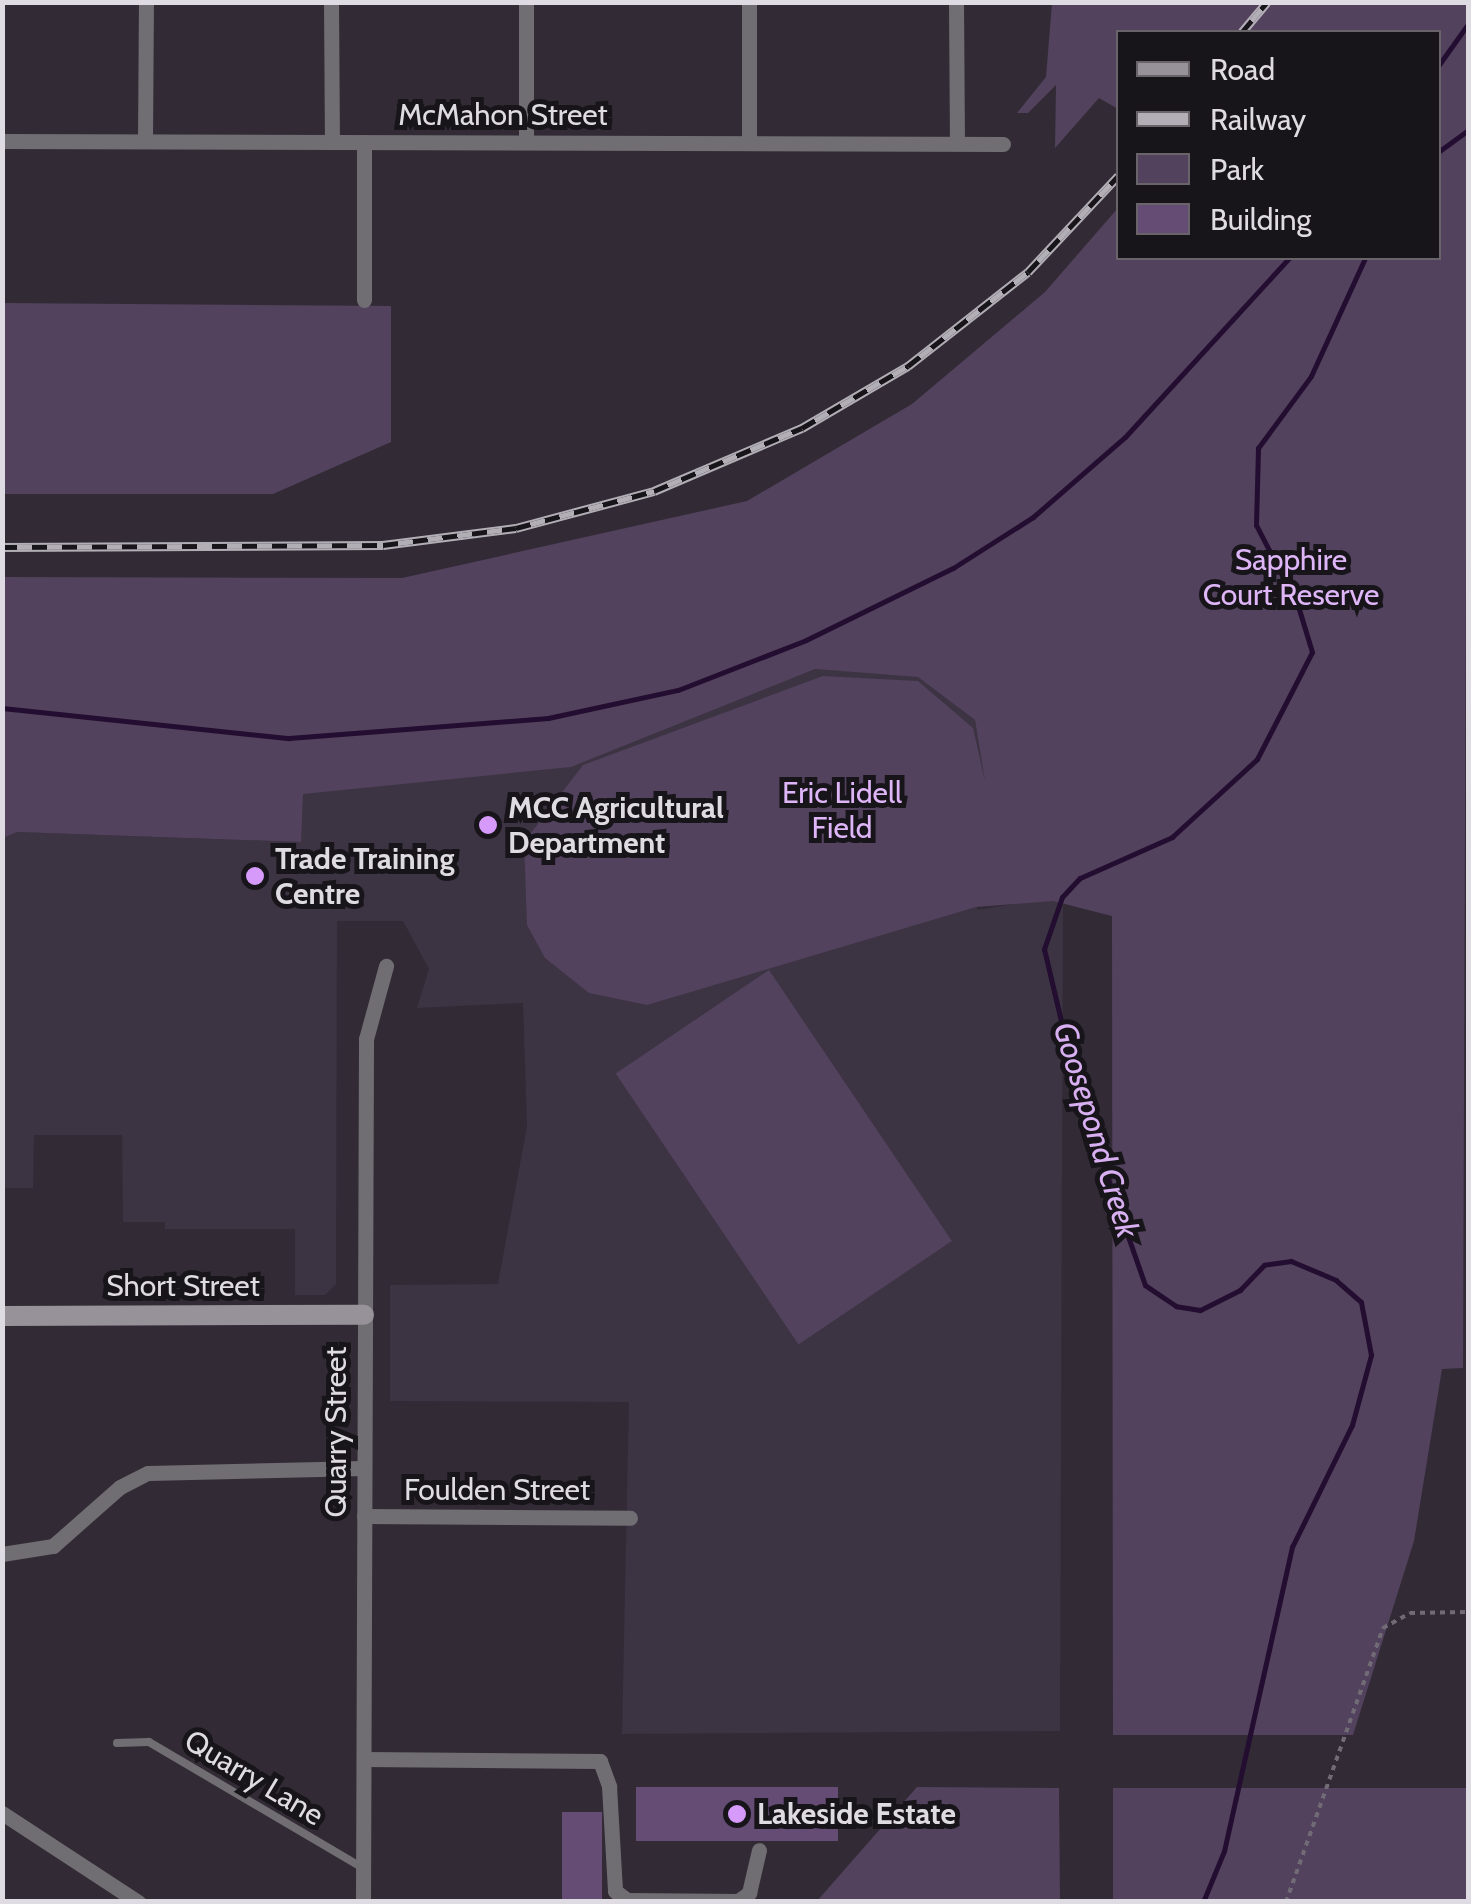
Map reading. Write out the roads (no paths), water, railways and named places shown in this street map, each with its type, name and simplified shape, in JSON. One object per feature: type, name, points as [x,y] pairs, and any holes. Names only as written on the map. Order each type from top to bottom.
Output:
[{"type":"street","points":[[146,2],[146,141]]},
{"type":"street","points":[[331,2],[332,142]]},
{"type":"street","points":[[526,2],[526,142]]},
{"type":"street","points":[[749,2],[750,142]]},
{"type":"street","points":[[956,2],[957,143]]},
{"type":"street","name":"McMahon Street","points":[[2,141],[1003,144]]},
{"type":"street","points":[[364,142],[364,300]]},
{"type":"street","name":"Quarry Street","points":[[363,1902],[366,1039],[386,966]]},
{"type":"street","name":"Short Street","points":[[2,1316],[364,1315]]},
{"type":"street","points":[[2,1554],[54,1546],[120,1487],[148,1473],[364,1468]]},
{"type":"street","name":"Foulden Street","points":[[364,1516],[630,1518]]},
{"type":"street","points":[[364,1759],[600,1761],[609,1786],[613,1881],[627,1900],[738,1901],[749,1893],[759,1850]]},
{"type":"street","points":[[2,1813],[138,1902]]},
{"type":"lane","name":"Quarry Lane","points":[[117,1742],[150,1742],[363,1868]]},
{"type":"waterway","points":[[1441,62],[1468,24]]},
{"type":"waterway","name":"Goosepond Creek","points":[[1441,150],[1468,130]]},
{"type":"waterway","points":[[2,708],[289,738],[548,718],[678,690],[806,640],[953,568],[1033,517],[1125,437],[1287,260]]},
{"type":"waterway","name":"Goosepond Creek","points":[[1203,1902],[1224,1851],[1292,1547],[1352,1425],[1371,1355],[1361,1302],[1336,1280],[1291,1261],[1264,1265],[1240,1290],[1200,1310],[1176,1306],[1145,1285],[1079,1097],[1044,949],[1062,897],[1080,878],[1172,837],[1257,759],[1312,652],[1298,606],[1256,525],[1258,448],[1311,376],[1364,260]]},
{"type":"railway","points":[[1244,30],[1267,2]]},
{"type":"railway","points":[[2,547],[383,545],[516,528],[654,491],[802,428],[908,366],[1028,272],[1116,178]]},
{"type":"place","name":"MCC Agricultural Department","points":[[488,825]]},
{"type":"place","name":"Trade Training Centre","points":[[255,876]]},
{"type":"place","name":"Lakeside Estate","points":[[737,1814]]},
{"type":"park label","name":"Sapphire Court Reserve","points":[[1291,577]]},
{"type":"park label","name":"Eric Lidell Field","points":[[842,810]]}]
